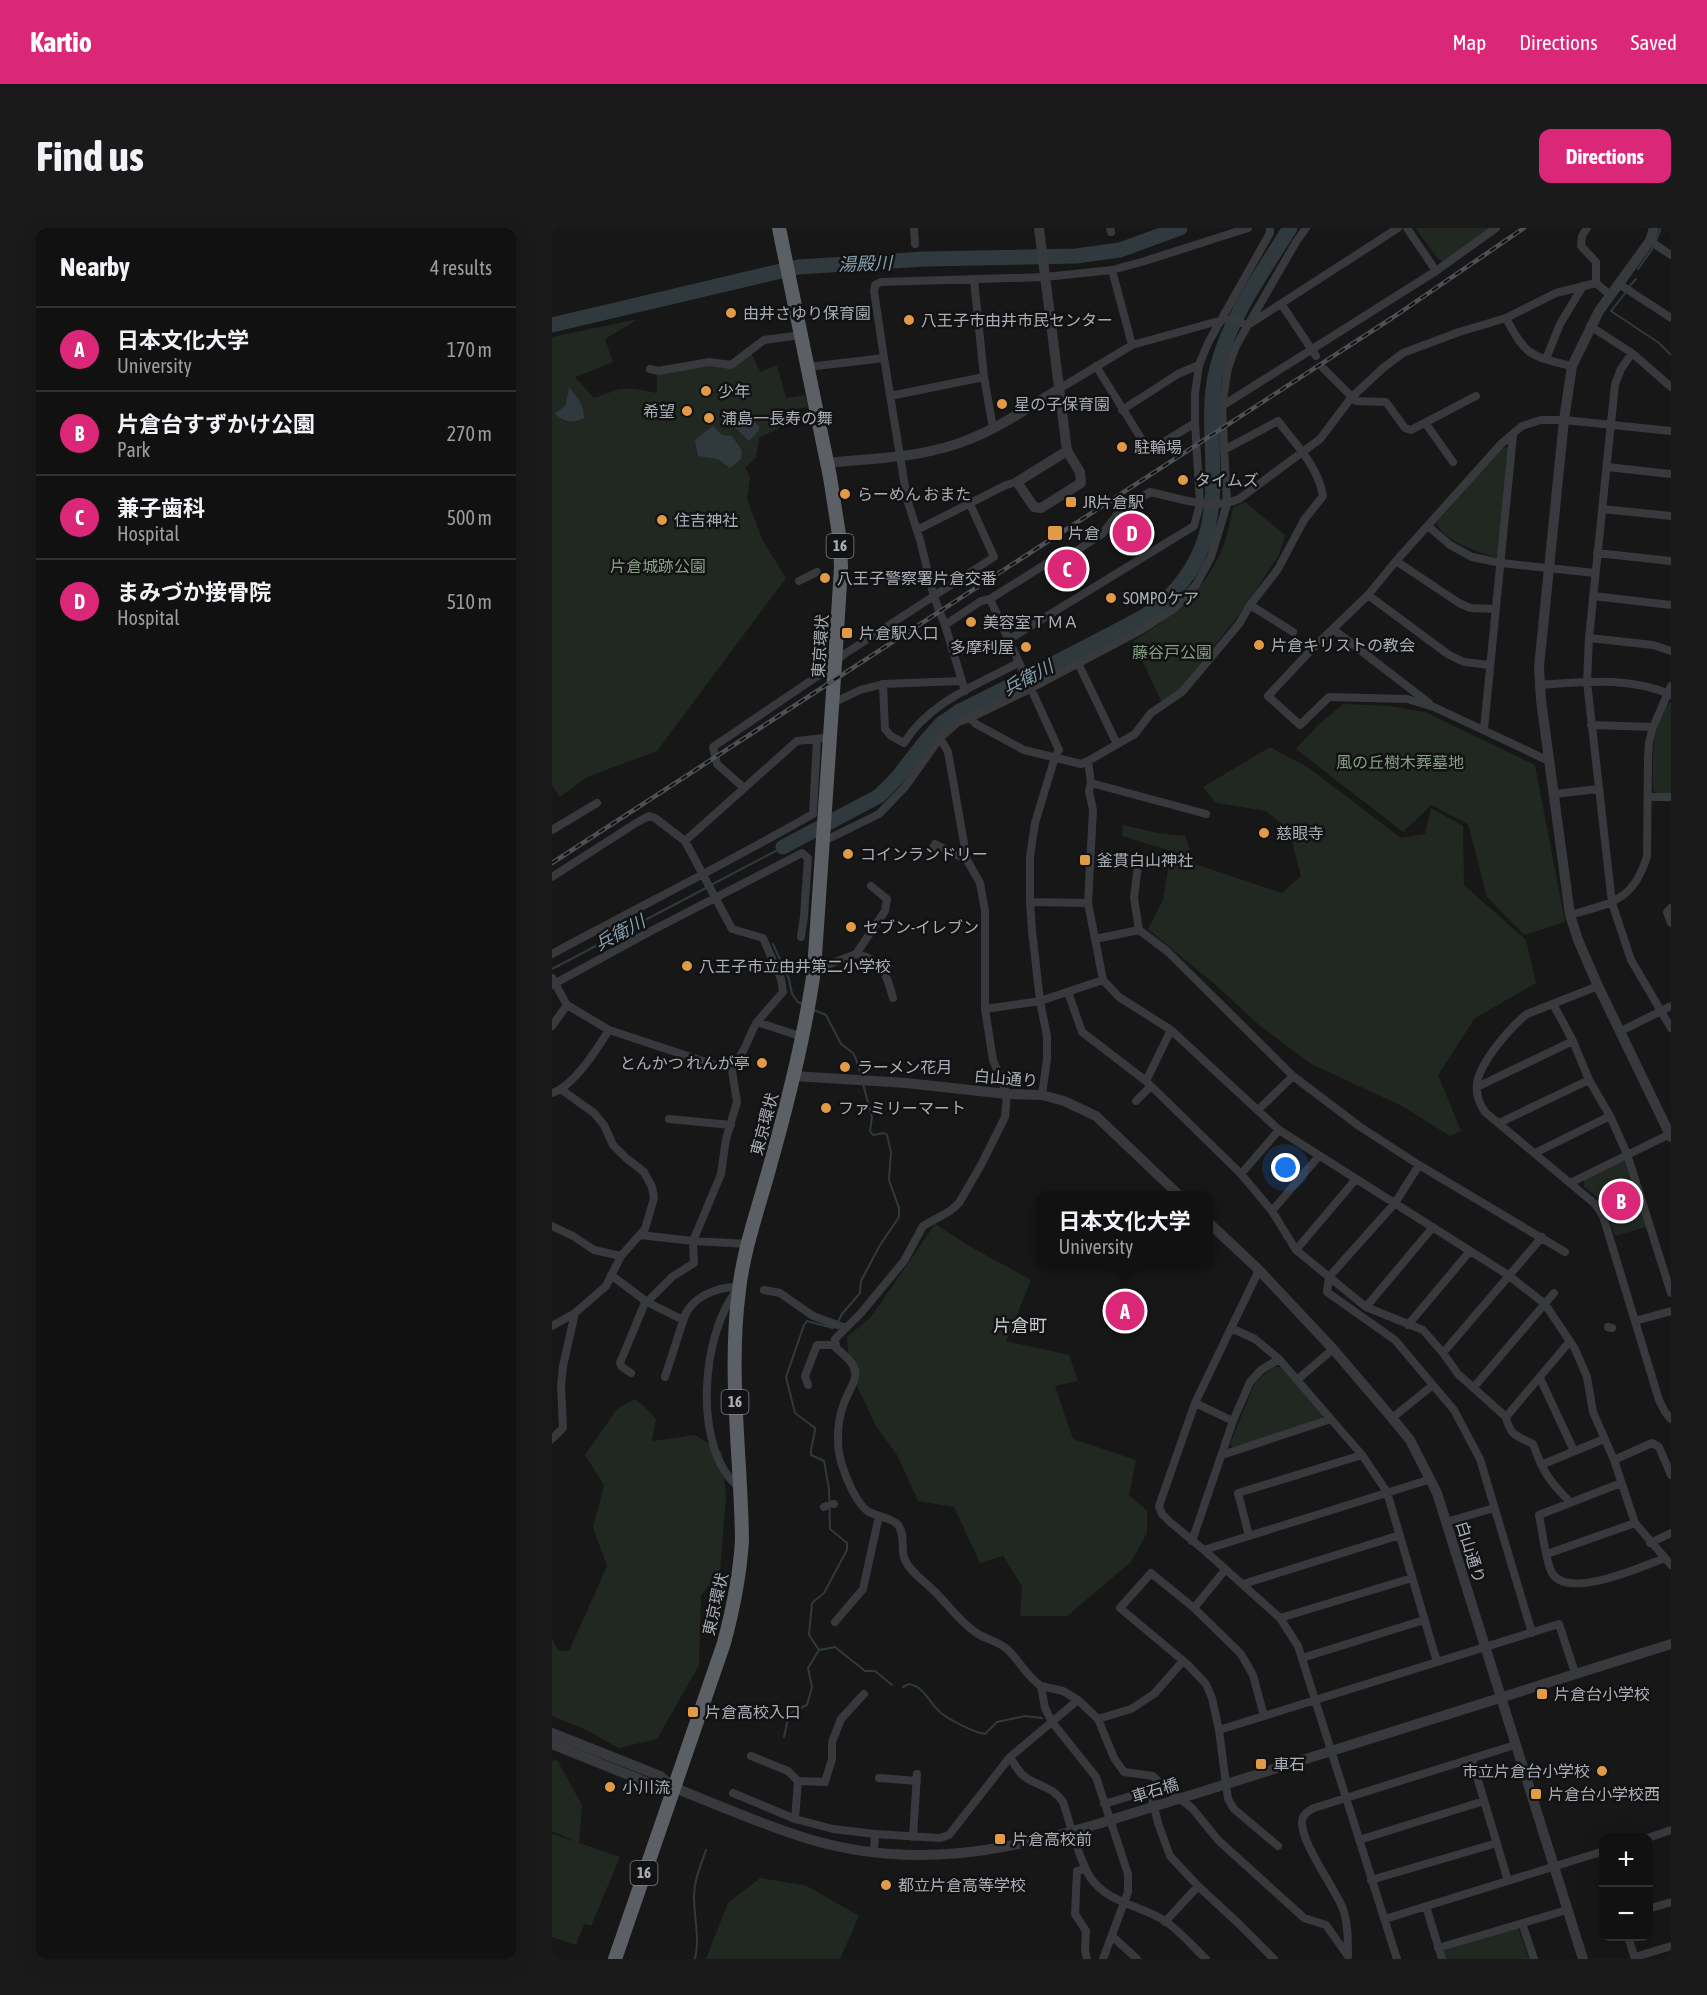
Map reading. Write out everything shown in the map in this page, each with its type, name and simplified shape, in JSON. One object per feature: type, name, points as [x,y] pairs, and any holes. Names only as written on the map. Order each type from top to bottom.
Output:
[{"type":"highway","name":"東京環状","points":[[615,1959],[724,1643],[733,1609],[742,1540],[734,1361],[739,1287],[748,1244],[794,1076],[814,970],[824,815],[823,739],[832,703],[836,663],[841,576],[840,541],[828,463],[779,228]]},
{"type":"street","points":[[914,228],[915,244]]},
{"type":"street","points":[[965,691],[934,597],[907,499],[884,358],[875,285],[881,282],[974,280],[1044,273],[1112,270],[1248,228]]},
{"type":"street","points":[[1008,640],[1194,526],[1200,504],[1195,423],[1195,394],[1199,365],[1270,233],[1270,228]]},
{"type":"street","points":[[823,838],[879,814],[905,787],[940,738],[958,722],[970,718],[1143,629],[1174,609],[1196,585],[1211,557],[1227,504],[1222,406],[1228,368],[1245,324],[1306,228]]},
{"type":"street","points":[[828,463],[900,456],[947,447],[993,428],[1132,345],[1224,319],[1245,324],[1282,305],[1398,228]]},
{"type":"street","points":[[1407,228],[1436,271]]},
{"type":"street","points":[[1222,406],[1314,353],[1496,228]]},
{"type":"street","points":[[1587,228],[1582,236],[1581,246],[1596,262],[1596,283],[1610,295]]},
{"type":"street","points":[[1570,1183],[1670,1135],[1598,986],[1570,915],[1539,685],[1548,568],[1572,366],[1590,326],[1610,295],[1624,287],[1650,241],[1654,228]]},
{"type":"street","points":[[1017,482],[1034,507],[1041,508],[1081,483],[1080,472],[1067,451],[1040,233]]},
{"type":"street","points":[[1650,241],[1671,255]]},
{"type":"street","points":[[1112,270],[1132,345]]},
{"type":"street","points":[[974,280],[984,377],[993,428]]},
{"type":"street","points":[[945,625],[1060,555],[1076,550],[1102,534],[1120,511],[1150,492],[1200,504],[1227,504],[1239,499],[1320,439],[1352,398],[1383,368],[1403,353],[1459,332],[1506,318],[1556,293],[1596,283]]},
{"type":"street","points":[[1546,359],[1560,324],[1583,286]]},
{"type":"street","points":[[1624,287],[1671,318]]},
{"type":"street","points":[[1282,305],[1314,353]]},
{"type":"street","points":[[1506,318],[1527,352],[1572,366]]},
{"type":"street","points":[[1590,326],[1632,353],[1671,387]]},
{"type":"street","points":[[650,369],[658,371],[709,362],[731,365],[764,340],[801,335]]},
{"type":"street","points":[[1632,353],[1621,369],[1615,384],[1595,573],[1587,682],[1612,903],[1631,960],[1671,1028]]},
{"type":"street","points":[[808,367],[884,358]]},
{"type":"street","points":[[1122,410],[1178,374],[1199,365]]},
{"type":"street","points":[[1096,366],[1149,451],[1195,423]]},
{"type":"street","points":[[1323,368],[1356,401],[1386,402],[1405,428],[1411,430],[1476,396]]},
{"type":"street","points":[[890,396],[984,377]]},
{"type":"street","points":[[1549,761],[1434,707],[1407,699],[1329,697],[1300,725],[1268,696],[1311,650],[1368,595],[1501,444],[1522,426],[1542,420],[1564,420],[1671,431]]},
{"type":"street","points":[[970,718],[976,724],[1015,746],[1081,764],[1135,734],[1151,714],[1182,692],[1239,624],[1250,605],[1278,569],[1304,520],[1323,496],[1320,480],[1313,466],[1278,422],[1224,450]]},
{"type":"street","points":[[1426,424],[1453,462]]},
{"type":"street","points":[[1484,729],[1513,435]]},
{"type":"street","points":[[917,530],[1006,485],[1017,482],[1067,451]]},
{"type":"street","points":[[1606,467],[1671,474]]},
{"type":"street","points":[[744,788],[717,764],[712,747],[836,663],[843,655],[994,557],[970,504]]},
{"type":"street","points":[[1602,509],[1671,516]]},
{"type":"street","points":[[1428,526],[1450,545],[1472,557],[1501,563],[1595,573]]},
{"type":"street","points":[[1597,553],[1671,561]]},
{"type":"street","points":[[1396,561],[1459,603],[1470,608],[1496,609]]},
{"type":"street","points":[[799,581],[817,572]]},
{"type":"street","points":[[1368,595],[1449,655],[1464,662],[1490,665]]},
{"type":"street","points":[[1593,596],[1671,605]]},
{"type":"street","points":[[990,599],[1059,750],[1035,823],[1030,856],[1030,902],[1040,1001],[1047,1036],[1047,1059],[1042,1095]]},
{"type":"street","points":[[1250,605],[1293,632]]},
{"type":"street","points":[[1334,630],[1434,707]]},
{"type":"street","points":[[1589,638],[1653,645],[1671,651]]},
{"type":"street","points":[[1078,663],[1117,744]]},
{"type":"street","points":[[883,684],[885,729],[891,736],[904,743],[911,731],[939,705],[1019,665]]},
{"type":"street","points":[[832,703],[860,690],[883,684],[961,681]]},
{"type":"street","points":[[1539,685],[1587,682],[1641,684],[1670,691],[1653,727],[1648,759],[1647,856],[1643,869],[1625,895],[1612,903],[1570,915]]},
{"type":"street","points":[[1592,725],[1653,727]]},
{"type":"street","points":[[940,738],[949,759],[967,860],[980,883],[985,911],[985,1009],[993,1060],[1007,1094],[1005,1117],[959,1203],[950,1211],[923,1226],[904,1262],[835,1339],[836,1348],[846,1356],[855,1369],[855,1382],[843,1407],[838,1431],[841,1464],[856,1496],[867,1511],[896,1522],[901,1530],[904,1559],[920,1580],[933,1590],[953,1613],[976,1633],[1006,1649],[1030,1679],[1041,1686],[1063,1691],[1078,1700],[1098,1719],[1114,1758],[1124,1772],[1153,1776],[1192,1808],[1218,1840],[1304,1918],[1326,1925],[1348,1957]]},
{"type":"street","points":[[552,954],[704,877],[813,814],[823,739],[797,741],[685,841]]},
{"type":"street","points":[[1088,761],[1091,783],[1089,791],[1094,810],[1088,903],[1103,980],[1119,997],[1171,1030],[1279,1130],[1508,1275],[1545,1304],[1570,1341],[1587,1377],[1593,1412],[1614,1460],[1635,1523],[1668,1561],[1607,1580],[1584,1584],[1562,1580],[1552,1573],[1539,1515],[1621,1483]]},
{"type":"street","points":[[1091,783],[1206,814]]},
{"type":"street","points":[[1554,794],[1598,789]]},
{"type":"street","points":[[1648,797],[1671,796]]},
{"type":"street","points":[[552,830],[597,802]]},
{"type":"street","points":[[552,877],[649,816],[685,841],[713,895],[732,929],[763,938],[781,979],[783,992],[757,1022],[742,1054],[731,1064],[723,1066],[705,1063],[609,1030],[567,1005],[553,982],[713,895],[802,853],[808,858],[801,937]]},
{"type":"street","points":[[931,851],[935,844],[967,860]]},
{"type":"street","points":[[1138,865],[1134,898],[1139,930],[1167,951],[1293,1076],[1359,1126],[1419,1165],[1565,1252]]},
{"type":"street","points":[[856,954],[885,911],[887,899],[871,886]]},
{"type":"street","points":[[1030,902],[1088,903]]},
{"type":"street","points":[[1671,908],[1667,912],[1671,922]]},
{"type":"street","points":[[1095,939],[1139,930]]},
{"type":"street","points":[[814,970],[856,954],[869,957],[885,971],[893,998]]},
{"type":"street","points":[[985,1009],[1040,1001],[1103,980]]},
{"type":"street","points":[[1598,986],[1527,1014],[1509,1030],[1482,1066],[1477,1094],[1481,1106],[1499,1124],[1595,1204],[1603,1216],[1659,1400],[1671,1419]]},
{"type":"street","points":[[1068,992],[1082,1032],[1149,1084],[1241,1174],[1272,1211],[1296,1250],[1366,1307],[1423,1330],[1458,1374],[1506,1417],[1508,1428],[1513,1434],[1533,1444],[1552,1484],[1570,1502]]},
{"type":"street","points":[[1553,1004],[1627,1154],[1671,1293]]},
{"type":"street","points":[[552,1026],[567,1005]]},
{"type":"street","points":[[1621,1031],[1671,1006]]},
{"type":"street","points":[[757,1022],[803,1037]]},
{"type":"street","points":[[552,1092],[562,1090],[593,1055],[609,1030]]},
{"type":"street","points":[[1136,1101],[1149,1084],[1171,1030]]},
{"type":"street","points":[[1477,1087],[1573,1041]]},
{"type":"street","points":[[631,1373],[620,1363],[646,1302],[672,1277],[694,1263],[693,1241],[721,1174],[726,1139],[737,1102],[731,1064]]},
{"type":"street","name":"白山通り","points":[[794,1076],[1042,1095],[1064,1101],[1096,1116],[1175,1191]]},
{"type":"street","points":[[1258,1110],[1293,1076]]},
{"type":"street","points":[[1499,1124],[1589,1080]]},
{"type":"street","points":[[552,1326],[575,1313],[606,1286],[621,1256],[645,1229],[654,1198],[652,1187],[644,1172],[613,1145],[604,1125],[594,1113],[562,1090]]},
{"type":"street","points":[[1534,1153],[1610,1116]]},
{"type":"street","points":[[669,1119],[731,1125]]},
{"type":"street","points":[[1241,1174],[1279,1130]]},
{"type":"street","points":[[1272,1211],[1319,1156]]},
{"type":"street","points":[[1419,1165],[1395,1203],[1329,1277],[1327,1292],[1395,1340],[1454,1410],[1480,1460],[1532,1633]]},
{"type":"street","points":[[1296,1250],[1356,1179]]},
{"type":"street","name":"白山通り","points":[[1213,1226],[1259,1270],[1333,1349],[1410,1440],[1431,1479],[1583,1959]]},
{"type":"street","points":[[552,1227],[573,1236],[594,1250],[621,1256]]},
{"type":"street","points":[[1366,1307],[1433,1227]]},
{"type":"street","points":[[640,1235],[748,1244]]},
{"type":"street","points":[[1443,1353],[1542,1237]]},
{"type":"street","points":[[1408,1325],[1470,1251]]},
{"type":"street","points":[[1259,1270],[1195,1403],[1159,1506],[1162,1514],[1280,1618],[1298,1646],[1397,1959]]},
{"type":"street","points":[[611,1275],[646,1302],[679,1318],[684,1318]]},
{"type":"street","points":[[664,1377],[687,1308],[723,1287],[739,1287]]},
{"type":"street","points":[[739,1287],[730,1298],[721,1319],[709,1362],[706,1389],[709,1429],[719,1460],[729,1480],[740,1488]]},
{"type":"street","points":[[764,1290],[780,1293],[813,1316],[846,1328]]},
{"type":"street","points":[[1474,1387],[1554,1293]]},
{"type":"street","points":[[1635,1322],[1671,1311]]},
{"type":"street","points":[[552,1439],[564,1428],[562,1376],[568,1338],[575,1313]]},
{"type":"street","points":[[1231,1328],[1256,1339],[1279,1359],[1362,1455],[1387,1492],[1437,1662]]},
{"type":"street","points":[[1506,1417],[1570,1341]]},
{"type":"street","points":[[808,1385],[805,1376],[817,1345],[836,1345]]},
{"type":"street","points":[[1297,1380],[1333,1349]]},
{"type":"street","points":[[1192,1540],[1233,1421],[1250,1382],[1261,1370],[1279,1359]]},
{"type":"street","points":[[1539,1378],[1574,1451]]},
{"type":"street","points":[[1392,1418],[1432,1385]]},
{"type":"street","points":[[1195,1403],[1233,1421]]},
{"type":"street","points":[[1222,1455],[1331,1419]]},
{"type":"street","points":[[1541,1465],[1604,1439]]},
{"type":"street","points":[[1614,1460],[1652,1443],[1659,1447],[1671,1475]]},
{"type":"street","points":[[1249,1536],[1238,1493],[1362,1455]]},
{"type":"street","points":[[1204,1550],[1431,1479]]},
{"type":"street","points":[[1446,1522],[1494,1508]]},
{"type":"street","points":[[835,1622],[863,1588],[879,1516]]},
{"type":"street","points":[[1547,1554],[1635,1523]]},
{"type":"street","points":[[1650,1543],[1671,1533]]},
{"type":"street","points":[[1243,1584],[1400,1535]]},
{"type":"street","points":[[1194,1608],[1225,1570]]},
{"type":"street","points":[[1264,1716],[1253,1675],[1241,1654],[1194,1608],[1151,1574],[1120,1608],[1183,1661],[1206,1684],[1212,1698],[1219,1730],[1222,1785],[1228,1799],[1234,1809],[1278,1846]]},
{"type":"street","points":[[1280,1618],[1412,1578]]},
{"type":"street","points":[[1302,1658],[1424,1620]]},
{"type":"street","points":[[1219,1730],[1559,1624],[1575,1673]]},
{"type":"street","name":"車石橋","points":[[675,1788],[787,1832],[843,1847],[874,1852],[942,1855],[971,1853],[1029,1843],[1101,1823],[1671,1644]]},
{"type":"street","points":[[1098,1719],[1131,1709],[1154,1694],[1183,1661]]},
{"type":"street","points":[[1041,1686],[1045,1708],[1052,1722],[1096,1778],[1128,1874],[1125,1904],[1103,1959]]},
{"type":"street","points":[[751,1756],[788,1771],[798,1780],[825,1782],[832,1759],[832,1742],[841,1719],[864,1694]]},
{"type":"street","points":[[733,1793],[795,1819],[833,1828],[875,1834],[940,1838],[949,1835],[1010,1757],[1078,1700]]},
{"type":"street","points":[[552,1733],[660,1776],[675,1788]]},
{"type":"street","points":[[552,1744],[656,1786],[675,1788]]},
{"type":"street","points":[[1348,1957],[1346,1919],[1342,1906],[1308,1843],[1302,1822],[1305,1814],[1314,1808],[1515,1745]]},
{"type":"street","points":[[1010,1757],[1019,1772],[1028,1779],[1044,1785],[1059,1797],[1085,1869],[1098,1887],[1125,1904],[1165,1922],[1206,1959]]},
{"type":"street","points":[[1472,1760],[1508,1881]]},
{"type":"street","points":[[879,1778],[917,1778],[913,1837]]},
{"type":"street","points":[[795,1819],[798,1780]]},
{"type":"street","points":[[1104,1804],[1163,1786]]},
{"type":"street","points":[[1150,1790],[1158,1823],[1170,1856],[1274,1959]]},
{"type":"street","points":[[1359,1840],[1484,1801]]},
{"type":"street","points":[[1653,1836],[1671,1830]]},
{"type":"street","points":[[874,1852],[875,1834]]},
{"type":"street","points":[[1371,1880],[1497,1843]]},
{"type":"street","points":[[1385,1919],[1599,1855]]},
{"type":"street","points":[[1085,1869],[1077,1871],[1075,1914],[1086,1931],[1087,1959]]},
{"type":"street","points":[[1165,1922],[1198,1886]]},
{"type":"street","points":[[1653,1907],[1671,1902]]},
{"type":"street","points":[[1426,1906],[1442,1959]]},
{"type":"street","points":[[1438,1948],[1567,1910]]},
{"type":"street","points":[[1522,1923],[1534,1959]]},
{"type":"street","points":[[1112,1936],[1137,1959]]},
{"type":"street","points":[[1630,1941],[1635,1958],[1671,1946]]},
{"type":"green space","points":[[1415,228],[1492,228],[1443,261],[1439,260]]},
{"type":"green space","name":"片倉城跡公園","points":[[638,319],[605,339],[613,362],[575,377],[594,398],[619,389],[657,393],[657,375],[710,364],[729,368],[752,354],[760,372],[777,365],[786,398],[805,395],[808,407],[790,410],[780,420],[779,428],[759,438],[756,457],[745,468],[750,477],[747,499],[763,541],[786,578],[657,751],[587,777],[560,797],[552,786],[552,337]]},
{"type":"green space","points":[[1502,447],[1509,448],[1498,556],[1495,557],[1471,549],[1452,539],[1439,528],[1437,522]]},
{"type":"green space","name":"藤谷戸公園","points":[[1245,502],[1285,535],[1279,555],[1238,616],[1177,693],[1162,703],[1133,641],[1176,612],[1198,589],[1217,561],[1228,531],[1233,508]]},
{"type":"green space","points":[[1671,701],[1671,793],[1656,793],[1653,790],[1654,743],[1659,721]]},
{"type":"green space","name":"風の丘樹木葬墓地","points":[[1343,704],[1390,706],[1425,712],[1535,765],[1565,922],[1524,935],[1487,897],[1468,824],[1431,805],[1403,832],[1296,749],[1318,725]]},
{"type":"green space","points":[[1270,747],[1309,768],[1401,838],[1425,834],[1431,808],[1463,826],[1464,885],[1526,940],[1536,983],[1475,1018],[1438,1075],[1461,1131],[1450,1136],[1402,1106],[1311,1064],[1259,1025],[1217,986],[1148,929],[1163,900],[1171,851],[1122,836],[1123,825],[1185,836],[1195,864],[1282,893],[1301,876],[1289,830],[1266,811],[1216,803],[1203,787]]},
{"type":"green space","points":[[1622,1161],[1629,1163],[1649,1226],[1615,1236],[1604,1208],[1596,1196],[1584,1187],[1584,1179]]},
{"type":"green space","points":[[935,1224],[1031,1280],[1006,1341],[1069,1355],[1078,1381],[1055,1386],[1073,1439],[1136,1460],[1129,1495],[1147,1511],[1147,1533],[1131,1562],[1067,1616],[1020,1616],[1022,1586],[1003,1556],[980,1563],[954,1507],[918,1501],[897,1455],[876,1426],[850,1371],[847,1337],[871,1317]]},
{"type":"green space","points":[[1274,1367],[1281,1367],[1323,1414],[1322,1419],[1233,1447],[1230,1444],[1255,1382]]},
{"type":"green space","points":[[635,1399],[656,1419],[652,1441],[695,1435],[722,1452],[726,1497],[720,1572],[701,1595],[699,1665],[657,1739],[619,1748],[584,1729],[552,1716],[552,1639],[558,1650],[569,1651],[607,1566],[593,1528],[604,1485],[585,1455],[617,1409]]},
{"type":"green space","points":[[557,1760],[582,1805],[579,1843],[620,1857],[591,1926],[584,1924],[576,1945],[552,1937],[552,1834],[577,1842],[552,1831],[552,1761]]},
{"type":"green space","points":[[760,1878],[807,1886],[859,1916],[840,1959],[706,1959],[728,1903]]},
{"type":"green space","points":[[1518,1928],[1529,1959],[1446,1959],[1443,1951]]},
{"type":"shaded area","points":[[569,387],[583,409],[584,418],[576,421],[565,420],[555,414],[566,405]]},
{"type":"shaded area","points":[[732,413],[745,414],[759,426],[759,430],[749,441],[738,430],[722,421]]},
{"type":"shaded area","points":[[713,426],[722,435],[732,436],[742,451],[741,459],[730,468],[718,459],[698,456],[695,440]]},
{"type":"waterway","name":"湯殿川","points":[[552,325],[798,267],[925,259],[1076,256],[1120,250],[1180,228]]},
{"type":"waterway","name":"兵衛川","points":[[783,847],[879,796],[897,778],[941,724],[960,711],[1141,618],[1170,596],[1185,578],[1197,559],[1209,521],[1213,480],[1212,401],[1217,368],[1238,313],[1290,228]]},
{"type":"waterway","points":[[1656,241],[1661,228]]},
{"type":"waterway","points":[[1638,269],[1653,248]]},
{"type":"waterway","points":[[1629,287],[1636,279]]},
{"type":"waterway","points":[[1626,292],[1611,311],[1659,343],[1671,355]]},
{"type":"waterway","name":"兵衛川","points":[[711,885],[783,847]]},
{"type":"waterway","name":"兵衛川","points":[[552,969],[706,888]]},
{"type":"waterway","points":[[773,944],[789,979],[792,994],[798,1002],[804,1005]]},
{"type":"waterway","points":[[814,1010],[826,1015],[841,1044],[853,1053],[861,1075]]},
{"type":"waterway","points":[[838,1322],[860,1293],[861,1281],[880,1245],[899,1217],[899,1208],[889,1180],[891,1152],[887,1135],[884,1133],[873,1135],[870,1131],[872,1117],[863,1084]]},
{"type":"waterway","points":[[784,1737],[789,1714],[807,1705],[812,1687],[808,1668],[819,1650],[809,1635],[812,1603],[824,1593],[847,1550],[847,1543],[830,1529],[829,1489],[824,1461],[811,1455],[815,1428],[795,1413],[786,1377],[807,1321],[833,1328]]},
{"type":"waterway","points":[[819,1650],[835,1647],[865,1671],[875,1671],[892,1685]]},
{"type":"waterway","points":[[903,1687],[909,1684],[919,1688],[945,1716],[980,1733],[985,1734],[997,1722],[1025,1716],[1042,1718]]},
{"type":"waterway","points":[[695,1959],[697,1936],[694,1890],[706,1850]]},
{"type":"railway","points":[[552,863],[1392,318],[1524,228]]},
{"type":"place","name":"由井さゆり保育園","points":[[731,313]]},
{"type":"place","name":"八王子市由井市民センター","points":[[909,320]]},
{"type":"place","name":"少年","points":[[706,391]]},
{"type":"place","name":"星の子保育園","points":[[1002,404]]},
{"type":"place","name":"希望","points":[[687,411]]},
{"type":"place","name":"浦島一長寿の舞","points":[[709,418]]},
{"type":"place","name":"駐輪場","points":[[1122,447]]},
{"type":"place","name":"タイムズ","points":[[1183,480]]},
{"type":"place","name":"らーめん おまた","points":[[845,494]]},
{"type":"place","name":"JR片倉駅","points":[[1071,502]]},
{"type":"place","name":"住吉神社","points":[[662,520]]},
{"type":"place","name":"片倉","points":[[1055,533]]},
{"type":"place","name":"まみづか接骨院","points":[[1132,533]]},
{"type":"place","name":"兼子歯科","points":[[1067,569]]},
{"type":"place","name":"八王子警察署片倉交番","points":[[825,578]]},
{"type":"place","name":"SOMPOケア","points":[[1111,598]]},
{"type":"place","name":"美容室ＴＭＡ","points":[[971,622]]},
{"type":"place","name":"片倉駅入口","points":[[847,633]]},
{"type":"place","name":"片倉キリストの教会","points":[[1259,645]]},
{"type":"place","name":"多摩利屋","points":[[1026,647]]},
{"type":"place","name":"慈眼寺","points":[[1264,833]]},
{"type":"place","name":"コインランドリー","points":[[848,854]]},
{"type":"place","name":"釜貫白山神社","points":[[1085,860]]},
{"type":"place","name":"セブン-イレブン","points":[[851,927]]},
{"type":"place","name":"八王子市立由井第二小学校","points":[[687,966]]},
{"type":"place","name":"とんかつ れんが亭","points":[[762,1063]]},
{"type":"place","name":"ラーメン花月","points":[[845,1067]]},
{"type":"place","name":"ファミリーマート","points":[[826,1108]]},
{"type":"place","name":"片倉台すずかけ公園","points":[[1621,1201]]},
{"type":"place","name":"日本文化大学","points":[[1125,1311]]},
{"type":"place","name":"片倉台小学校","points":[[1542,1694]]},
{"type":"place","name":"片倉高校入口","points":[[693,1712]]},
{"type":"place","name":"車石","points":[[1261,1764]]},
{"type":"place","name":"市立片倉台小学校","points":[[1602,1771]]},
{"type":"place","name":"小川流","points":[[610,1787]]},
{"type":"place","name":"片倉台小学校西","points":[[1536,1794]]},
{"type":"place","name":"片倉高校前","points":[[1000,1839]]},
{"type":"place","name":"都立片倉高等学校","points":[[886,1885]]},
{"type":"district","name":"片倉町","points":[[1020,1326]]}]
